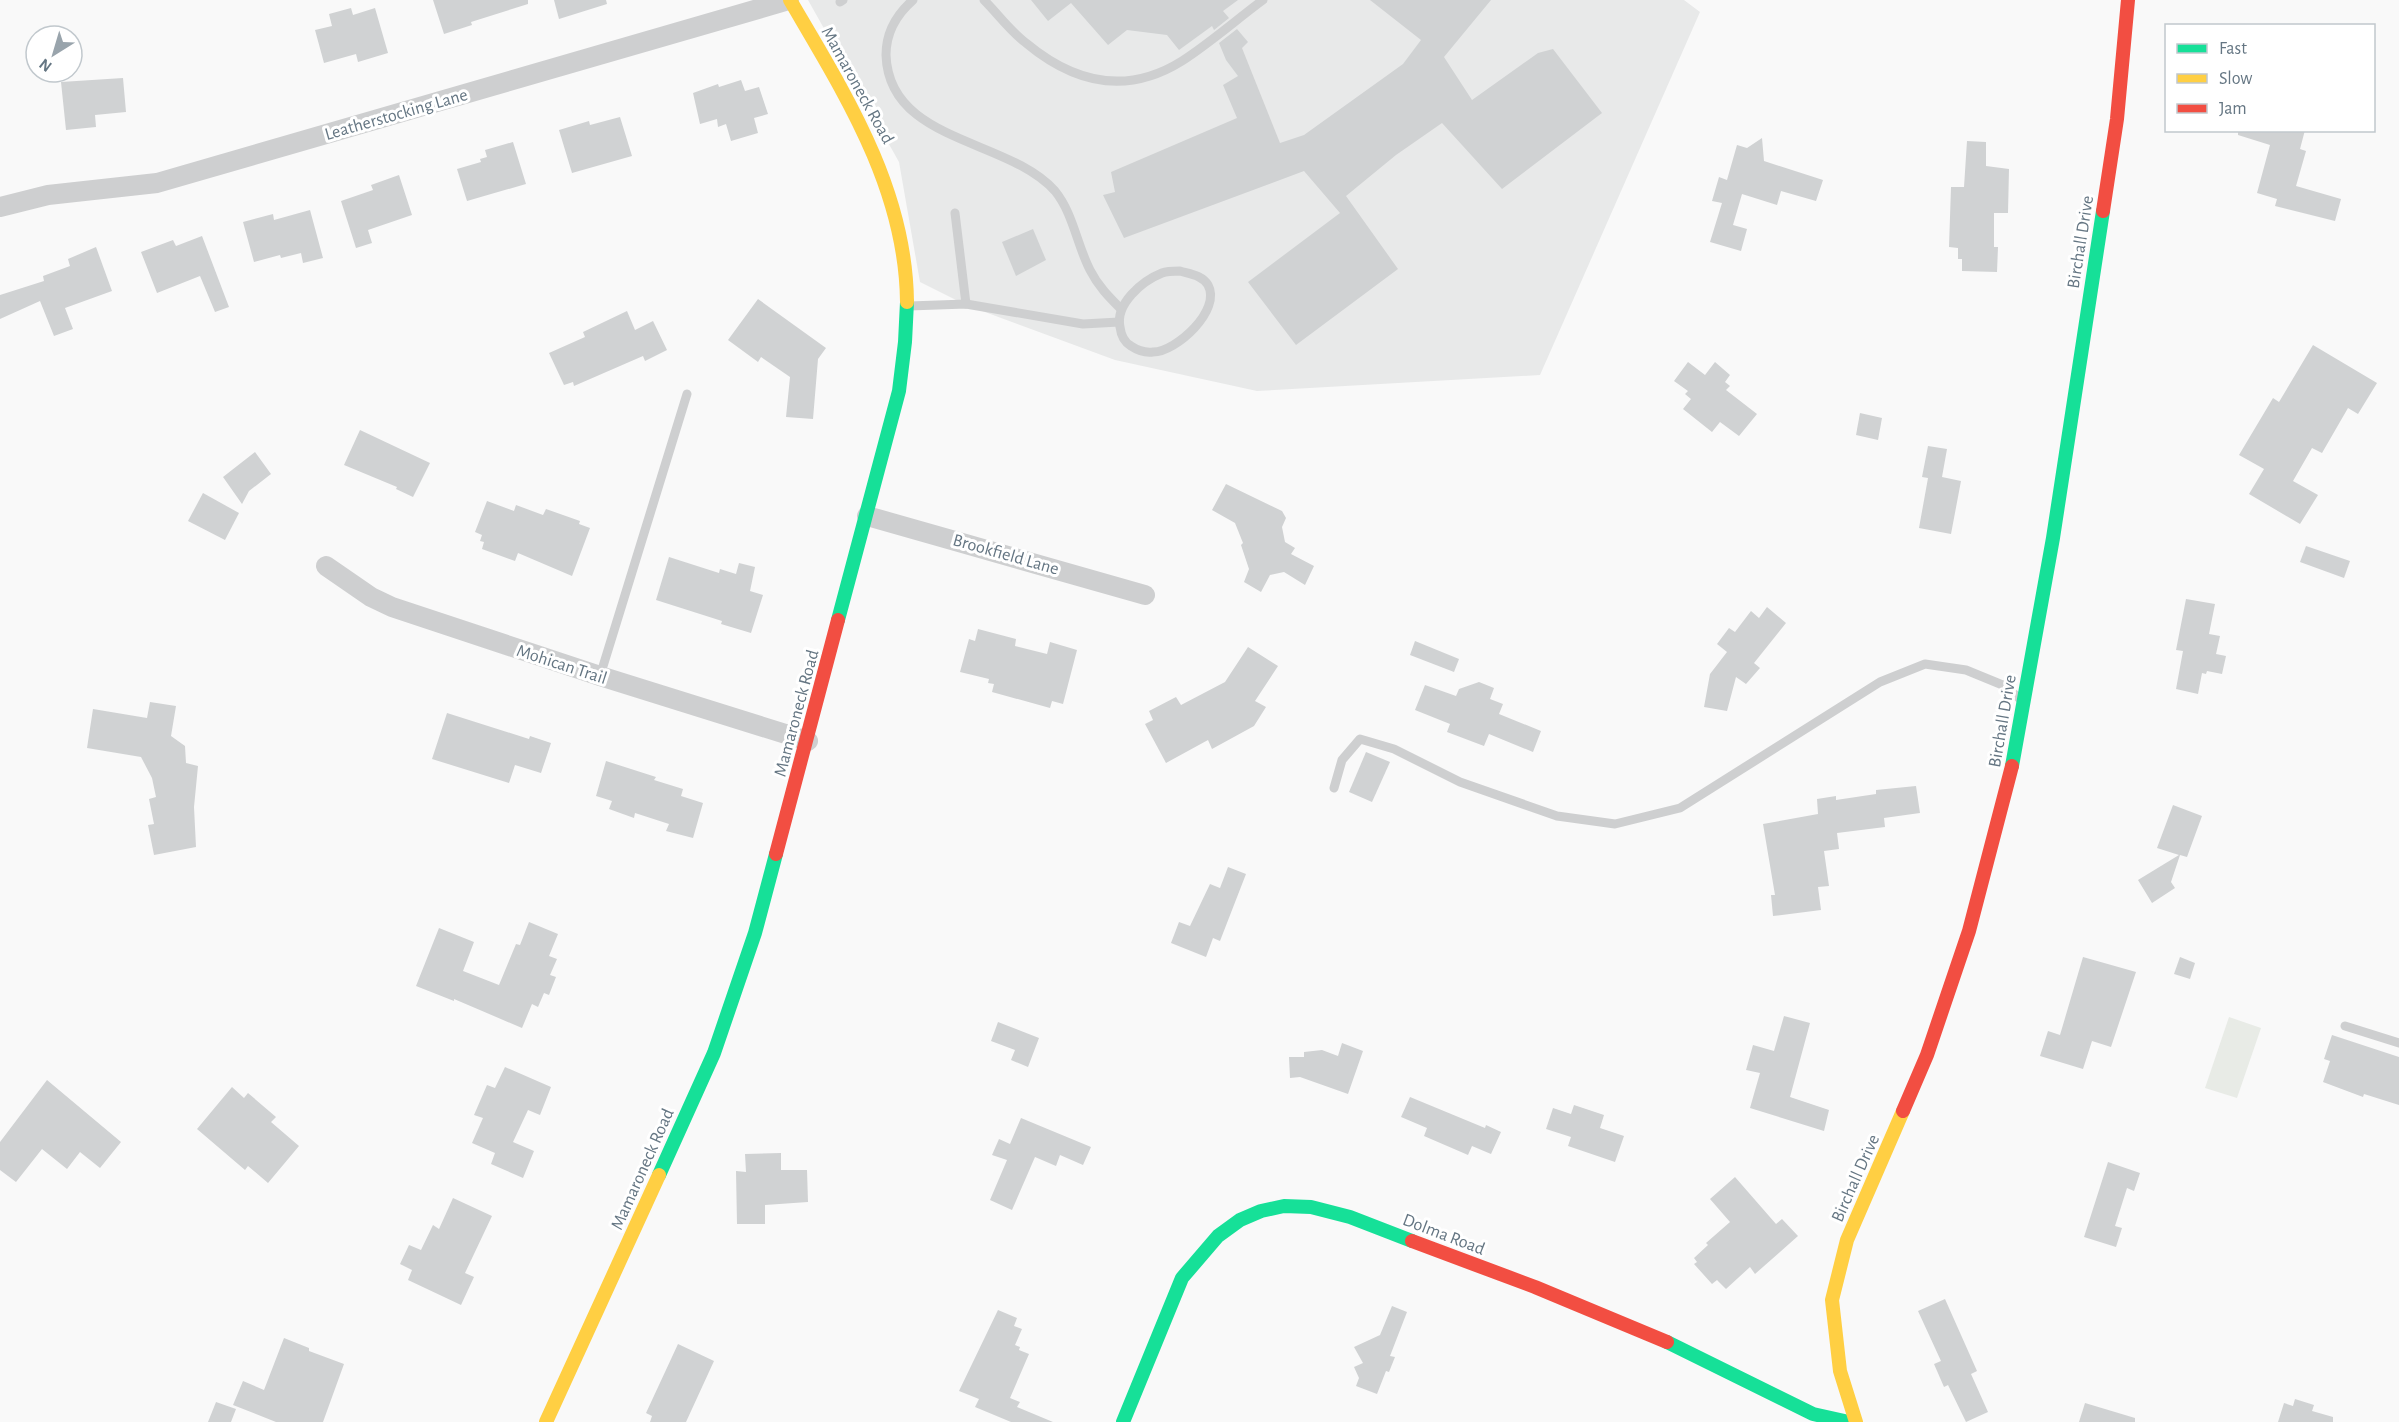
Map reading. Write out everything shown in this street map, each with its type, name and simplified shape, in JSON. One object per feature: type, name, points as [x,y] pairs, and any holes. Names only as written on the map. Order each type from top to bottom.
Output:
[{"type":"street","name":"Leatherstocking Lane","points":[[0,207],[48,195],[157,183],[789,0]]},
{"type":"street","name":"Mamaroneck Road","points":[[546,1422],[714,1053],[755,933],[899,392],[907,290],[897,217],[885,178],[852,104],[789,0]]},
{"type":"street","name":"Birchall Drive","points":[[1856,1422],[1840,1371],[1832,1300],[1836,1279],[1860,1206],[1927,1054],[1969,931],[2009,780],[2053,538],[2116,130],[2128,0]]},
{"type":"street","name":"Brookfield Lane","points":[[867,516],[1145,595]]},
{"type":"street","name":"Mohican Trail","points":[[326,566],[371,597],[392,607],[807,741]]},
{"type":"street","name":"Dolma Road","points":[[1124,1422],[1163,1322],[1182,1278],[1192,1264],[1218,1236],[1240,1220],[1261,1211],[1284,1206],[1311,1207],[1350,1217],[1535,1287],[1689,1352],[1813,1414],[1849,1422]]},
{"type":"lane","points":[[914,0],[903,9],[890,30],[886,48],[887,68],[896,93],[912,112],[937,127],[1028,171],[1054,191],[1063,203],[1090,270],[1100,287],[1121,309]]},
{"type":"lane","points":[[984,0],[1024,42],[1048,60],[1090,79],[1125,82],[1139,80],[1181,61],[1263,0]]},
{"type":"lane","points":[[955,213],[966,304]]},
{"type":"lane","points":[[1180,271],[1197,275],[1208,286],[1210,296],[1208,308],[1192,331],[1182,340],[1155,353],[1140,351],[1128,345],[1122,336],[1119,322],[1121,309],[1138,289],[1164,272],[1180,271]]},
{"type":"lane","points":[[907,306],[966,304],[1083,324],[1119,322]]},
{"type":"lane","points":[[600,676],[687,394]]},
{"type":"lane","points":[[1334,788],[1342,760],[1360,739],[1394,749],[1460,782],[1557,816],[1615,824],[1680,808],[1880,682],[1925,664],[1966,670],[2005,686],[2024,703]]},
{"type":"lane","points":[[2345,1026],[2399,1043]]},
{"type":"shaded area","points":[[808,0],[1684,0],[1700,12],[1540,375],[1257,391],[1115,360],[966,305],[920,282],[899,162]]},
{"type":"shaded area","points":[[2229,1017],[2261,1028],[2237,1098],[2205,1088]]},
{"type":"building","points":[[433,0],[528,0],[528,4],[471,22],[472,25],[444,34]]},
{"type":"building","points":[[554,0],[606,0],[607,4],[559,19]]},
{"type":"building","points":[[1031,0],[1238,0],[1223,11],[1229,18],[1214,30],[1212,26],[1179,50],[1167,35],[1127,30],[1108,45],[1071,3],[1048,21]]},
{"type":"building","points":[[1370,0],[1491,0],[1444,57],[1472,100],[1538,53],[1553,49],[1602,113],[1502,189],[1442,123],[1396,155],[1346,196],[1398,269],[1296,345],[1248,282],[1340,213],[1304,171],[1124,238],[1103,195],[1115,192],[1111,172],[1237,118],[1223,85],[1238,76],[1226,60],[1219,43],[1237,29],[1248,42],[1242,48],[1280,143],[1304,135],[1403,64],[1421,40]]},
{"type":"building","points":[[351,8],[353,15],[375,8],[388,53],[358,62],[356,54],[324,63],[315,30],[332,26],[329,14]]},
{"type":"building","points":[[123,78],[126,112],[95,115],[96,127],[66,130],[61,84],[84,84],[84,81]]},
{"type":"building","points":[[741,80],[745,91],[759,87],[768,114],[754,118],[758,133],[731,141],[726,124],[718,127],[717,119],[700,124],[693,93],[718,84],[719,87]]},
{"type":"building","points":[[620,117],[632,156],[572,173],[559,130],[589,121],[590,125]]},
{"type":"building","points":[[2238,132],[2304,132],[2300,149],[2306,151],[2296,186],[2341,199],[2335,221],[2275,206],[2277,199],[2257,193],[2270,145],[2238,135]]},
{"type":"building","points":[[1762,138],[1764,161],[1823,180],[1816,201],[1781,191],[1777,205],[1742,194],[1733,225],[1747,229],[1741,251],[1710,242],[1722,203],[1712,201],[1719,177],[1727,180],[1737,145],[1747,148]]},
{"type":"building","points":[[1967,141],[1986,142],[1986,166],[2009,169],[2008,213],[1994,213],[1994,247],[1998,247],[1997,272],[1962,271],[1962,259],[1958,259],[1958,248],[1949,247],[1951,187],[1964,187]]},
{"type":"building","points":[[513,142],[526,184],[467,201],[457,169],[481,162],[480,159],[487,157],[485,150]]},
{"type":"building","points":[[399,175],[412,215],[368,230],[372,243],[356,248],[341,201],[373,190],[371,185]]},
{"type":"building","points":[[310,210],[323,258],[303,263],[301,253],[281,258],[280,255],[254,262],[243,222],[273,214],[274,220]]},
{"type":"building","points":[[1033,229],[1046,260],[1016,276],[1002,242]]},
{"type":"building","points":[[202,236],[229,307],[215,312],[200,276],[157,293],[141,252],[173,240],[176,246]]},
{"type":"building","points":[[96,247],[112,291],[65,308],[73,329],[54,336],[40,301],[0,319],[0,295],[44,281],[43,276],[70,266],[68,259]]},
{"type":"building","points":[[758,299],[826,348],[818,359],[813,419],[786,417],[790,377],[761,357],[758,362],[728,340]]},
{"type":"building","points":[[627,311],[635,330],[653,321],[667,350],[645,361],[643,356],[574,386],[573,382],[564,385],[549,353],[585,337],[583,332]]},
{"type":"building","points":[[2313,345],[2377,383],[2358,414],[2348,408],[2322,453],[2312,448],[2293,481],[2318,495],[2300,524],[2249,494],[2264,469],[2239,455],[2273,398],[2279,402]]},
{"type":"building","points":[[1688,362],[1705,375],[1715,362],[1730,375],[1725,382],[1730,386],[1726,390],[1757,414],[1739,436],[1720,422],[1712,432],[1683,409],[1691,399],[1685,394],[1688,391],[1674,381]]},
{"type":"building","points":[[1860,413],[1882,418],[1878,440],[1856,435]]},
{"type":"building","points":[[360,430],[430,463],[413,497],[396,489],[397,487],[344,465]]},
{"type":"building","points":[[1928,446],[1947,449],[1942,477],[1961,481],[1951,534],[1919,528],[1928,478],[1922,477]]},
{"type":"building","points":[[255,452],[271,474],[249,491],[242,504],[223,477]]},
{"type":"building","points":[[1226,484],[1282,511],[1286,518],[1282,527],[1285,542],[1295,548],[1291,554],[1314,566],[1305,585],[1284,572],[1270,575],[1261,592],[1244,582],[1249,569],[1241,545],[1243,543],[1235,523],[1212,510]]},
{"type":"building","points":[[203,493],[239,513],[225,540],[188,521]]},
{"type":"building","points":[[487,501],[514,511],[516,505],[543,515],[546,509],[580,521],[579,524],[590,528],[572,576],[518,553],[515,561],[482,549],[484,542],[480,541],[482,535],[475,532]]},
{"type":"building","points":[[2306,546],[2350,561],[2344,578],[2300,562]]},
{"type":"building","points":[[669,557],[719,573],[720,569],[736,574],[739,563],[755,567],[750,591],[763,595],[751,633],[721,624],[722,621],[656,600]]},
{"type":"building","points":[[2186,599],[2215,604],[2209,634],[2220,636],[2216,654],[2226,656],[2222,674],[2207,671],[2206,674],[2202,673],[2198,694],[2176,689],[2183,651],[2176,650]]},
{"type":"building","points":[[1767,607],[1786,623],[1754,663],[1760,668],[1746,684],[1736,677],[1727,711],[1704,707],[1710,674],[1727,652],[1717,644],[1729,628],[1735,632],[1751,611],[1759,618]]},
{"type":"building","points":[[978,629],[1016,639],[1015,646],[1047,654],[1050,642],[1077,650],[1063,704],[1052,701],[1050,708],[992,692],[994,684],[988,683],[989,679],[960,672],[969,639],[975,641]]},
{"type":"building","points":[[1415,641],[1459,659],[1454,672],[1410,655]]},
{"type":"building","points":[[1248,647],[1278,666],[1255,701],[1266,707],[1254,726],[1212,749],[1208,740],[1166,763],[1145,724],[1153,720],[1149,711],[1176,697],[1181,705],[1225,682]]},
{"type":"building","points":[[1479,682],[1494,688],[1490,699],[1503,704],[1499,714],[1541,731],[1533,752],[1489,734],[1484,746],[1447,732],[1450,724],[1415,710],[1425,685],[1456,696],[1459,689]]},
{"type":"building","points":[[150,702],[176,706],[171,736],[185,746],[186,763],[198,766],[194,807],[196,847],[154,855],[148,825],[154,824],[149,799],[156,797],[152,778],[141,757],[87,748],[93,709],[147,718]]},
{"type":"building","points":[[447,713],[529,739],[530,736],[551,743],[541,773],[515,765],[509,783],[432,759]]},
{"type":"building","points":[[1366,752],[1390,762],[1372,802],[1349,792]]},
{"type":"building","points":[[606,761],[656,777],[654,780],[683,789],[681,796],[703,803],[693,838],[666,831],[669,824],[635,813],[634,818],[609,809],[612,801],[596,796]]},
{"type":"building","points":[[1916,786],[1920,813],[1884,818],[1885,827],[1837,833],[1839,849],[1824,851],[1829,886],[1818,887],[1821,910],[1773,916],[1771,895],[1775,895],[1763,824],[1818,814],[1817,799],[1836,796],[1836,800],[1876,794],[1876,790]]},
{"type":"building","points":[[2173,805],[2202,816],[2187,857],[2180,855],[2171,882],[2175,888],[2152,903],[2138,880],[2179,855],[2157,848]]},
{"type":"building","points":[[1228,867],[1246,874],[1220,941],[1213,938],[1206,957],[1171,943],[1179,922],[1190,926],[1210,884],[1220,888]]},
{"type":"building","points":[[529,922],[558,934],[549,956],[557,959],[550,975],[556,977],[549,995],[544,993],[538,1007],[532,1004],[522,1028],[454,999],[454,1001],[416,986],[439,928],[474,942],[463,971],[499,985],[516,944],[520,945]]},
{"type":"building","points":[[2083,957],[2136,972],[2111,1047],[2092,1041],[2083,1069],[2040,1056],[2048,1031],[2060,1035]]},
{"type":"building","points":[[2180,957],[2195,963],[2190,979],[2174,974]]},
{"type":"building","points":[[1784,1016],[1810,1023],[1790,1097],[1829,1110],[1824,1131],[1750,1108],[1760,1073],[1746,1070],[1753,1045],[1774,1051]]},
{"type":"building","points":[[998,1022],[1039,1038],[1028,1067],[1011,1060],[1015,1050],[991,1041]]},
{"type":"building","points":[[2332,1035],[2399,1057],[2399,1105],[2364,1094],[2363,1097],[2323,1082],[2330,1061],[2324,1059]]},
{"type":"building","points":[[1342,1043],[1363,1051],[1348,1094],[1300,1077],[1290,1078],[1289,1057],[1304,1057],[1304,1052],[1322,1050],[1338,1056]]},
{"type":"building","points":[[505,1067],[551,1087],[540,1115],[528,1110],[513,1142],[534,1151],[523,1178],[491,1164],[495,1153],[472,1143],[483,1118],[474,1115],[487,1085],[495,1088]]},
{"type":"building","points":[[47,1080],[121,1142],[100,1168],[80,1152],[67,1169],[42,1149],[16,1182],[0,1170],[0,1142]]},
{"type":"building","points":[[232,1087],[244,1098],[248,1093],[276,1117],[271,1122],[299,1146],[268,1183],[248,1166],[245,1170],[197,1129]]},
{"type":"building","points":[[1410,1097],[1485,1128],[1486,1125],[1501,1132],[1491,1154],[1472,1146],[1468,1155],[1424,1136],[1427,1128],[1401,1117]]},
{"type":"building","points":[[1574,1105],[1604,1115],[1600,1128],[1624,1136],[1615,1162],[1568,1146],[1571,1137],[1546,1129],[1553,1108],[1571,1114]]},
{"type":"building","points":[[1021,1118],[1091,1147],[1083,1165],[1060,1155],[1056,1166],[1035,1157],[1012,1210],[990,1200],[1007,1160],[992,1155],[999,1139],[1010,1144]]},
{"type":"building","points":[[781,1153],[781,1170],[807,1170],[808,1202],[765,1205],[765,1224],[737,1224],[736,1171],[746,1172],[745,1154]]},
{"type":"building","points":[[2108,1162],[2140,1173],[2134,1191],[2127,1188],[2115,1226],[2122,1228],[2116,1247],[2084,1237]]},
{"type":"building","points":[[1735,1177],[1776,1224],[1782,1219],[1798,1236],[1755,1274],[1750,1267],[1726,1289],[1717,1280],[1712,1284],[1694,1264],[1697,1262],[1694,1258],[1708,1245],[1706,1243],[1730,1222],[1710,1199]]},
{"type":"building","points":[[453,1198],[492,1216],[465,1273],[474,1277],[461,1305],[408,1280],[412,1270],[400,1264],[409,1245],[421,1250],[433,1225],[439,1229]]},
{"type":"building","points":[[1945,1299],[1977,1371],[1971,1374],[1988,1412],[1966,1422],[1948,1385],[1944,1387],[1934,1364],[1941,1361],[1918,1311]]},
{"type":"building","points":[[1392,1306],[1407,1312],[1390,1356],[1395,1357],[1389,1372],[1386,1371],[1377,1394],[1356,1386],[1359,1378],[1354,1367],[1363,1363],[1354,1347],[1380,1335]]},
{"type":"building","points":[[998,1310],[1017,1318],[1014,1326],[1022,1329],[1015,1345],[1020,1347],[1019,1350],[1029,1354],[1010,1398],[1020,1402],[1017,1407],[1053,1422],[1011,1422],[975,1407],[979,1399],[959,1391]]},
{"type":"building","points":[[284,1338],[309,1348],[309,1351],[344,1364],[323,1422],[276,1422],[233,1405],[243,1381],[264,1390]]},
{"type":"building","points":[[678,1344],[714,1361],[686,1422],[650,1422],[652,1416],[646,1413]]},
{"type":"building","points":[[2295,1399],[2314,1405],[2312,1411],[2333,1417],[2333,1422],[2278,1422],[2284,1403],[2293,1406]]},
{"type":"building","points":[[216,1402],[236,1409],[231,1422],[208,1422]]},
{"type":"building","points":[[2085,1403],[2135,1418],[2135,1422],[2079,1422]]},
{"type":"traffic: fast","points":[[2012,766],[2053,538],[2103,211]]},
{"type":"traffic: fast","points":[[838,620],[899,391],[907,302]]},
{"type":"traffic: fast","points":[[659,1175],[714,1053],[755,933],[776,854]]},
{"type":"traffic: fast","points":[[1123,1422],[1182,1278],[1218,1236],[1240,1220],[1261,1211],[1284,1206],[1311,1207],[1350,1217],[1412,1241]]},
{"type":"traffic: fast","points":[[1667,1342],[1813,1414],[1849,1422]]},
{"type":"traffic: slow","points":[[790,0],[851,107],[884,182],[896,220],[904,260],[907,302]]},
{"type":"traffic: slow","points":[[1856,1422],[1840,1371],[1832,1300],[1847,1240],[1903,1111]]},
{"type":"traffic: slow","points":[[546,1422],[659,1175]]},
{"type":"traffic: jam","points":[[2103,211],[2117,119],[2128,0]]},
{"type":"traffic: jam","points":[[776,854],[838,620]]},
{"type":"traffic: jam","points":[[1903,1111],[1927,1055],[1969,931],[2012,766]]},
{"type":"traffic: jam","points":[[1412,1241],[1535,1287],[1667,1342]]}]
